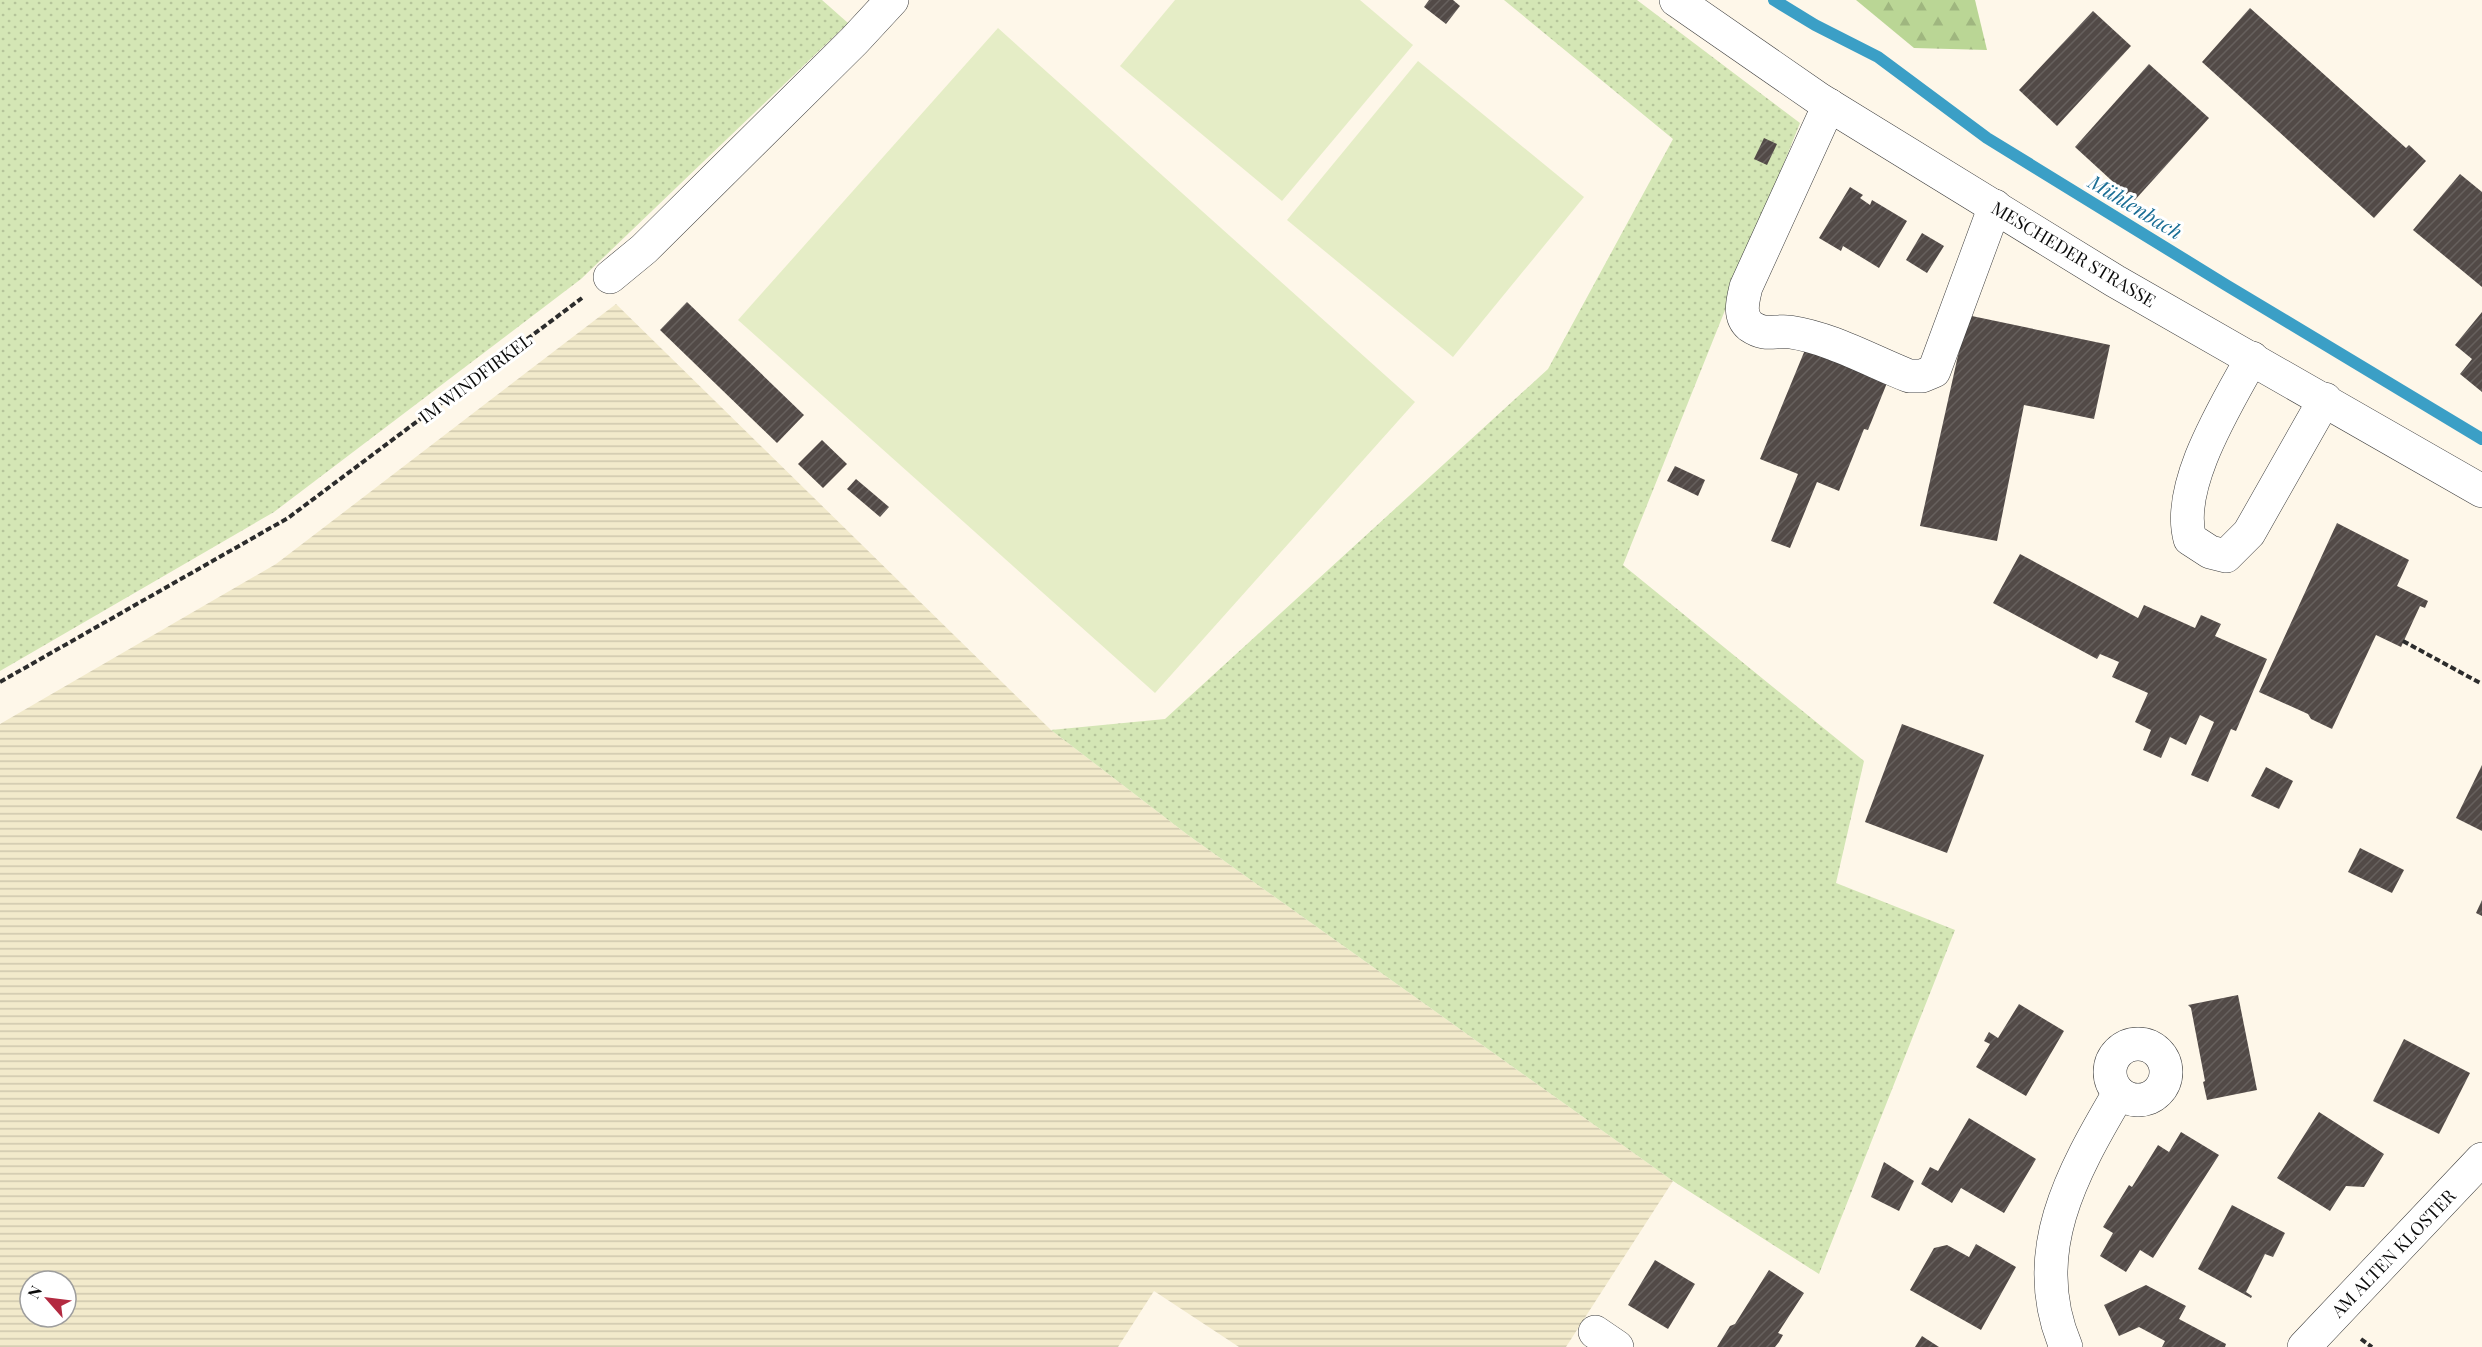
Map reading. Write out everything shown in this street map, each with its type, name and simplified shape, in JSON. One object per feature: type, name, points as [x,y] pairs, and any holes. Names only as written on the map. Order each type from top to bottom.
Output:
[{"type":"street","points":[[610,277],[645,249],[854,41],[892,0]]},
{"type":"street","name":"MESCHEDER STRASSE","points":[[1676,0],[1829,105],[2115,281],[2325,399],[2482,491]]},
{"type":"street","points":[[1829,105],[1746,287],[1741,309],[1749,325],[1767,334],[1789,332],[1823,340],[1909,376],[1922,376],[1934,371],[1995,206]]},
{"type":"street","points":[[2252,358],[2217,421],[2196,471],[2186,523],[2190,539],[2210,552],[2226,556],[2249,533],[2325,399]]},
{"type":"street","points":[[2066,1347],[2053,1308],[2049,1277],[2051,1254],[2060,1216],[2076,1174],[2119,1093]]},
{"type":"street","name":"AM ALTEN KLOSTER","points":[[2304,1347],[2482,1160]]},
{"type":"path","name":"IM WINDFIRKEL","points":[[0,682],[288,518],[610,277]]},
{"type":"path","points":[[2403,640],[2482,684]]},
{"type":"shaded area","points":[[616,304],[1051,730],[1188,835],[1673,1181],[1566,1347],[1239,1347],[1154,1291],[1118,1347],[0,1347],[0,724],[276,564]]},
{"type":"green space","points":[[0,0],[822,0],[848,23],[581,279],[274,512],[0,671]]},
{"type":"green space","points":[[1175,0],[1360,0],[1413,45],[1282,201],[1120,66]]},
{"type":"green space","points":[[1504,0],[1637,0],[1800,123],[1623,565],[1864,761],[1836,883],[1955,930],[1819,1274],[1673,1181],[1188,835],[1051,730],[1165,719],[1548,369],[1673,139]]},
{"type":"green space","points":[[1856,0],[1975,0],[1987,50],[1914,48]]},
{"type":"green space","points":[[998,28],[1415,402],[1155,693],[738,320]]},
{"type":"green space","points":[[1418,61],[1584,197],[1453,357],[1287,220]]},
{"type":"building","points":[[1429,0],[1453,0],[1460,6],[1446,24],[1424,7]]},
{"type":"building","points":[[2250,8],[2406,148],[2409,145],[2426,161],[2374,218],[2202,62]]},
{"type":"building","points":[[2093,11],[2131,46],[2057,126],[2019,90]]},
{"type":"building","points":[[2149,64],[2209,118],[2134,201],[2075,147]]},
{"type":"building","points":[[1764,138],[1777,144],[1767,165],[1754,159]]},
{"type":"building","points":[[2460,174],[2482,192],[2482,287],[2413,230]]},
{"type":"building","points":[[1850,187],[1863,195],[1860,198],[1870,205],[1872,200],[1907,221],[1879,268],[1843,246],[1841,251],[1819,238]]},
{"type":"building","points":[[1922,233],[1944,246],[1927,273],[1906,260]]},
{"type":"building","points":[[687,302],[804,415],[777,443],[660,330]]},
{"type":"building","points":[[2482,312],[2482,392],[2460,374],[2472,359],[2455,345]]},
{"type":"building","points":[[1967,315],[2110,345],[2094,419],[2024,405],[1997,541],[1920,526]]},
{"type":"building","points":[[1807,345],[1889,378],[1868,430],[1864,429],[1839,491],[1817,482],[1790,548],[1771,541],[1798,474],[1760,459]]},
{"type":"building","points":[[822,440],[847,464],[823,488],[798,464]]},
{"type":"building","points":[[1675,466],[1705,480],[1698,496],[1667,481]]},
{"type":"building","points":[[856,479],[889,507],[880,517],[847,489]]},
{"type":"building","points":[[2337,523],[2409,560],[2397,586],[2428,601],[2425,608],[2420,606],[2401,647],[2376,635],[2332,729],[2311,719],[2308,714],[2259,692]]},
{"type":"building","points":[[2020,554],[2138,618],[2144,605],[2195,628],[2201,615],[2221,624],[2215,636],[2267,659],[2236,731],[2231,729],[2208,782],[2191,775],[2214,722],[2200,715],[2186,745],[2170,737],[2161,758],[2143,750],[2151,730],[2135,722],[2148,693],[2112,677],[2119,662],[2100,654],[2097,659],[1993,603]]},
{"type":"building","points":[[1902,724],[1984,755],[1947,853],[1865,822]]},
{"type":"building","points":[[2482,765],[2482,831],[2456,818]]},
{"type":"building","points":[[2266,767],[2293,781],[2279,809],[2251,796]]},
{"type":"building","points":[[2360,848],[2404,870],[2392,893],[2348,872]]},
{"type":"building","points":[[2482,900],[2482,916],[2476,913]]},
{"type":"building","points":[[2238,995],[2257,1090],[2207,1100],[2191,1008],[2188,1005]]},
{"type":"building","points":[[2019,1004],[2064,1031],[2026,1096],[1976,1067],[1990,1044],[1984,1041],[1989,1032],[1998,1038]]},
{"type":"building","points":[[2404,1039],[2470,1073],[2439,1134],[2373,1101]]},
{"type":"building","points":[[2319,1112],[2384,1154],[2364,1187],[2346,1186],[2330,1211],[2277,1178]]},
{"type":"building","points":[[1969,1118],[2036,1159],[2004,1213],[1961,1188],[1952,1203],[1921,1184],[1930,1167],[1938,1171]]},
{"type":"building","points":[[2181,1132],[2219,1155],[2153,1258],[2140,1250],[2126,1272],[2100,1256],[2113,1233],[2103,1227],[2129,1185],[2132,1187],[2158,1145],[2169,1152]]},
{"type":"building","points":[[1884,1162],[1914,1181],[1899,1211],[1871,1197]]},
{"type":"building","points":[[2232,1205],[2285,1233],[2273,1257],[2265,1254],[2246,1292],[2252,1296],[2251,1298],[2198,1269]]},
{"type":"building","points":[[1976,1244],[2016,1267],[1981,1330],[1910,1290],[1934,1248],[1947,1245],[1969,1257]]},
{"type":"building","points":[[1655,1260],[1695,1284],[1668,1329],[1628,1305]]},
{"type":"building","points":[[1769,1270],[1804,1293],[1778,1333],[1783,1335],[1779,1342],[1775,1347],[1717,1347],[1730,1326],[1735,1324]]},
{"type":"building","points":[[2146,1285],[2186,1306],[2179,1319],[2226,1344],[2225,1347],[2162,1347],[2165,1341],[2139,1327],[2119,1336],[2104,1305]]},
{"type":"building","points":[[1922,1336],[1939,1347],[1915,1347]]},
{"type":"waterway","name":"Mühlenbach","points":[[1774,0],[1815,25],[1878,57],[1987,138],[2482,439]]}]
